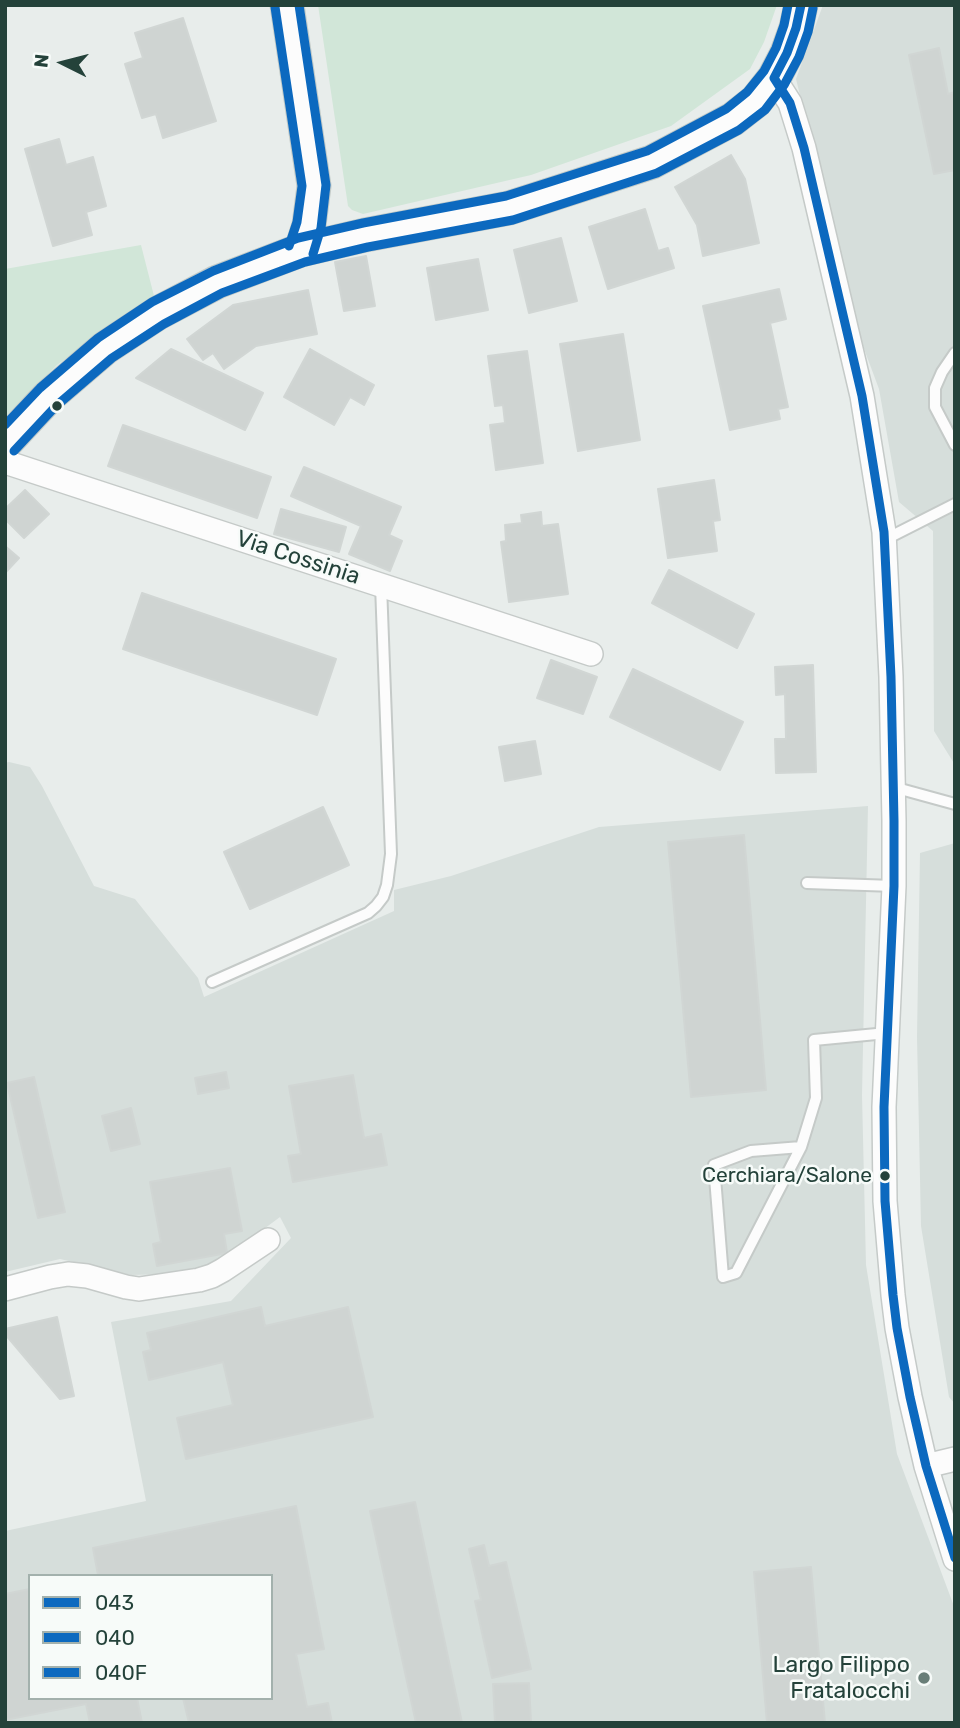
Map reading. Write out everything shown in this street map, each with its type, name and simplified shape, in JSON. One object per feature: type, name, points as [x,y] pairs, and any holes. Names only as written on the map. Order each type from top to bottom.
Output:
[{"type":"street","points":[[287,5],[314,186],[309,225],[301,250]]},
{"type":"street","points":[[5,443],[57,389],[105,348],[148,320],[217,282],[301,250],[509,208],[652,162],[733,120],[756,101],[774,78],[787,53],[801,5]]},
{"type":"street","points":[[774,78],[790,103],[810,174],[862,396],[884,540],[891,677],[894,886],[884,1107],[885,1201],[897,1328],[910,1397],[926,1466],[955,1559]]},
{"type":"street","points":[[314,186],[342,225],[365,235]]},
{"type":"street","name":"Via Cossinia","points":[[5,462],[591,654]]},
{"type":"street","points":[[5,1289],[68,1274],[139,1289],[199,1280],[223,1270],[268,1240]]},
{"type":"street","points":[[926,1466],[955,1459]]},
{"type":"lane","points":[[955,353],[935,388],[935,407],[955,445]]},
{"type":"lane","points":[[884,540],[955,504]]},
{"type":"lane","points":[[212,982],[368,913],[383,897],[391,854],[381,585]]},
{"type":"lane","points":[[893,787],[955,804]]},
{"type":"lane","points":[[807,883],[894,886]]},
{"type":"lane","points":[[802,1147],[751,1151],[713,1165],[723,1277],[736,1273],[802,1147],[816,1098],[814,1040],[887,1032]]},
{"type":"shaded area","points":[[823,5],[955,5],[955,765],[934,731],[933,531],[899,502],[879,389],[860,338],[796,79]]},
{"type":"shaded area","points":[[5,763],[30,767],[94,886],[135,899],[198,978],[204,997],[394,911],[394,890],[451,876],[599,827],[868,806],[862,1095],[866,1265],[897,1454],[955,1609],[955,1723],[5,1723],[5,1531],[146,1501],[111,1322],[231,1301],[291,1238],[280,1217],[210,1269],[175,1274],[131,1275],[60,1259],[5,1272]]},
{"type":"shaded area","points":[[955,843],[955,1404],[949,1397],[921,1226],[917,1037],[920,853]]},
{"type":"green space","points":[[318,5],[777,5],[764,42],[750,69],[671,126],[531,175],[363,214],[348,206]]},
{"type":"green space","points":[[141,245],[154,296],[57,365],[5,417],[5,269]]},
{"type":"building","points":[[183,18],[216,121],[163,138],[156,114],[142,118],[125,64],[143,58],[135,33]]},
{"type":"building","points":[[939,48],[948,94],[955,92],[955,170],[934,174],[909,55]]},
{"type":"building","points":[[59,139],[66,165],[93,157],[106,206],[86,212],[92,235],[53,246],[25,149]]},
{"type":"building","points":[[731,155],[745,179],[759,243],[703,256],[697,225],[675,187]]},
{"type":"building","points":[[645,209],[658,251],[668,248],[674,268],[608,289],[589,227]]},
{"type":"building","points":[[561,238],[577,301],[529,313],[514,250]]},
{"type":"building","points":[[366,256],[375,306],[344,311],[335,262]]},
{"type":"building","points":[[478,259],[488,310],[436,320],[427,268]]},
{"type":"building","points":[[779,289],[786,319],[770,323],[788,407],[778,409],[780,419],[730,430],[703,306]]},
{"type":"building","points":[[308,290],[317,334],[256,346],[224,369],[213,353],[203,360],[187,339],[233,305]]},
{"type":"building","points":[[623,334],[640,440],[578,451],[560,344]]},
{"type":"building","points":[[171,349],[263,393],[245,430],[136,378]]},
{"type":"building","points":[[310,349],[374,385],[364,405],[350,397],[334,425],[284,397]]},
{"type":"building","points":[[527,351],[543,463],[496,470],[490,425],[505,423],[503,405],[495,406],[488,356]]},
{"type":"building","points":[[123,425],[271,477],[257,518],[108,466]]},
{"type":"building","points":[[304,467],[401,507],[389,535],[402,541],[390,571],[349,554],[361,526],[291,496]]},
{"type":"building","points":[[714,480],[720,520],[713,521],[717,551],[668,558],[658,489]]},
{"type":"building","points":[[25,490],[49,514],[24,538],[5,519],[5,509]]},
{"type":"building","points":[[281,509],[346,527],[339,552],[274,534]]},
{"type":"building","points":[[541,512],[542,526],[558,524],[568,594],[509,602],[501,542],[506,541],[505,525],[522,523],[521,515]]},
{"type":"building","points":[[5,546],[19,558],[5,573]]},
{"type":"building","points":[[669,570],[754,614],[737,648],[652,603]]},
{"type":"building","points":[[142,593],[336,659],[317,715],[123,649]]},
{"type":"building","points":[[551,660],[597,677],[583,714],[537,698]]},
{"type":"building","points":[[813,665],[816,772],[776,773],[775,739],[786,739],[785,694],[776,695],[775,667]]},
{"type":"building","points":[[633,669],[743,722],[720,770],[610,717]]},
{"type":"building","points":[[535,741],[541,774],[505,781],[499,747]]},
{"type":"building","points":[[323,807],[349,865],[250,909],[224,852]]},
{"type":"building","points":[[744,835],[766,1090],[691,1097],[668,842]]},
{"type":"building","points":[[226,1072],[229,1088],[198,1094],[195,1078]]},
{"type":"building","points":[[353,1075],[364,1138],[381,1134],[387,1165],[293,1182],[288,1156],[301,1154],[289,1086]]},
{"type":"building","points":[[34,1077],[65,1212],[38,1218],[7,1083]]},
{"type":"building","points":[[131,1108],[140,1144],[111,1151],[102,1116]]},
{"type":"building","points":[[230,1168],[242,1231],[224,1234],[227,1253],[157,1266],[153,1244],[161,1242],[150,1182]]},
{"type":"building","points":[[261,1307],[265,1326],[348,1307],[373,1417],[186,1459],[177,1418],[233,1405],[223,1362],[149,1380],[143,1352],[151,1350],[147,1333]]},
{"type":"building","points":[[57,1317],[74,1396],[60,1399],[5,1334],[5,1329]]},
{"type":"building","points":[[415,1502],[462,1723],[416,1723],[370,1511]]},
{"type":"building","points":[[296,1506],[324,1649],[296,1654],[307,1707],[328,1703],[332,1723],[189,1723],[183,1700],[273,1700],[273,1574],[98,1574],[93,1548]]},
{"type":"building","points":[[484,1545],[489,1566],[506,1562],[531,1669],[492,1678],[475,1601],[481,1600],[469,1549]]},
{"type":"building","points":[[811,1567],[825,1723],[767,1723],[754,1572]]},
{"type":"building","points":[[28,1589],[28,1700],[137,1700],[142,1723],[90,1723],[86,1704],[5,1720],[5,1594]]},
{"type":"building","points":[[529,1683],[531,1723],[495,1723],[493,1684]]},
{"type":"transit line","name":"040F","points":[[299,5],[326,185],[321,228],[313,254]]},
{"type":"transit line","name":"040F","points":[[5,425],[40,388],[98,338],[152,302],[213,271],[298,238],[506,196],[647,151],[726,109],[747,92],[764,71],[776,48],[788,5]]},
{"type":"transit line","name":"043","points":[[801,5],[787,53],[774,78],[790,103],[804,148],[862,396],[884,532],[894,821],[894,886],[884,1107],[885,1201],[893,1295],[910,1397],[926,1466],[955,1558]]},
{"type":"transit line","name":"040","points":[[275,7],[302,186],[297,222],[289,246]]},
{"type":"transit line","name":"040","points":[[14,451],[56,406],[112,358],[164,324],[222,293],[305,262],[368,247],[513,220],[657,173],[739,130],[765,110],[784,85],[799,57],[813,8]]},
{"type":"place","name":"Cerchiara/Salone","points":[[885,1176]]},
{"type":"place","name":"Largo Filippo Fratalocchi","points":[[924,1678]]}]
